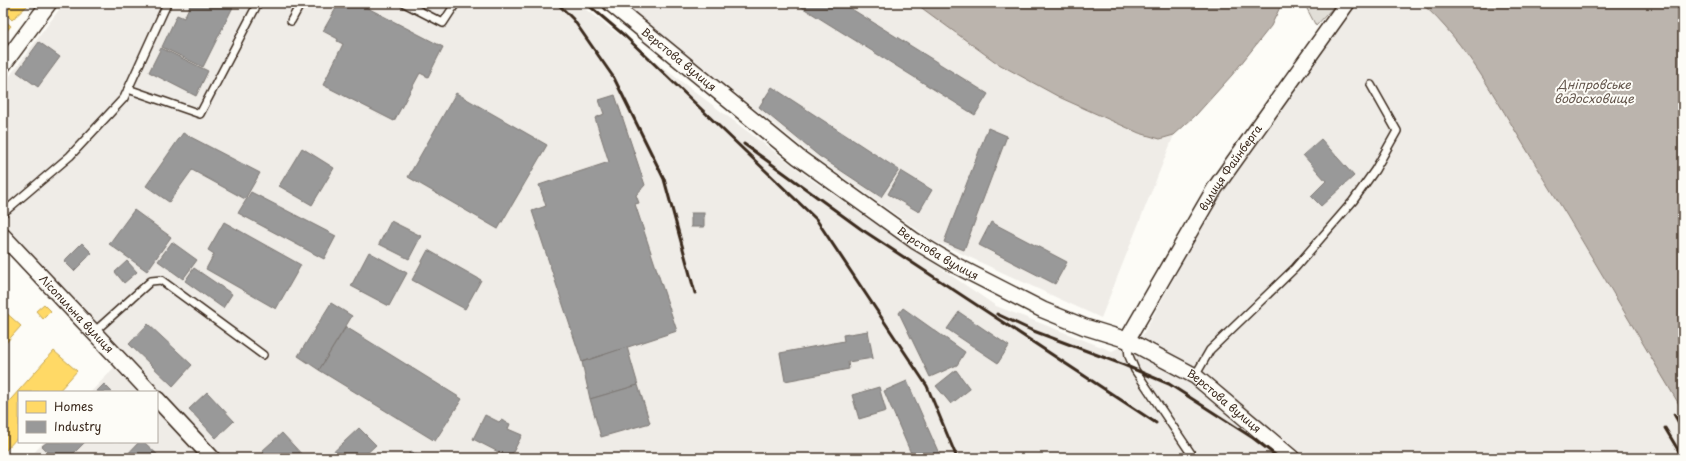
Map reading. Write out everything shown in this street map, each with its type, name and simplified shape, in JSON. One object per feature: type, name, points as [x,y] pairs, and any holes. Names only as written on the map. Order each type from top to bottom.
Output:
[{"type":"street","points":[[3,65],[49,3]]},
{"type":"street","name":"Верстова вулиця","points":[[610,3],[798,157],[915,241],[955,265],[1043,310],[1085,327],[1127,340],[1194,376],[1292,458]]},
{"type":"street","name":"вулиця Файнберга","points":[[1127,340],[1215,188],[1346,3]]},
{"type":"street","name":"Лісопильна вулиця","points":[[3,236],[149,391]]},
{"type":"street","points":[[158,400],[212,458]]},
{"type":"lane","points":[[3,213],[70,156],[124,98],[166,6],[165,3]]},
{"type":"lane","points":[[128,88],[200,114],[258,3]]},
{"type":"lane","points":[[291,21],[301,3]]},
{"type":"lane","points":[[404,3],[443,23],[456,3]]},
{"type":"lane","points":[[1194,376],[1210,350],[1295,268],[1353,201],[1375,170],[1397,131],[1371,85]]},
{"type":"lane","points":[[94,332],[151,281],[161,280],[263,355]]},
{"type":"lane","points":[[1127,340],[1129,356],[1135,370],[1194,458]]},
{"type":"shaded area","points":[[64,3],[577,3],[812,180],[996,306],[1112,351],[1142,336],[1219,196],[1354,3],[1421,3],[1451,33],[1470,57],[1683,411],[1683,458],[29,458],[43,443],[158,443],[158,391],[92,391],[124,357],[3,222],[3,85]]},
{"type":"shaded area","points":[[624,3],[915,3],[997,63],[1061,98],[1139,133],[1160,139],[1174,135],[1101,318],[932,240],[817,159]]},
{"type":"shaded area","points":[[1304,3],[1337,3],[1316,26]]},
{"type":"water","points":[[915,3],[1282,3],[1271,26],[1232,75],[1196,115],[1174,135],[1160,139],[1139,133],[1061,98],[997,63]]},
{"type":"water","name":"Дніпровське водосховище","points":[[1421,3],[1683,3],[1683,411],[1480,73],[1453,36]]},
{"type":"building: Homes","points":[[3,3],[29,4],[12,20],[3,11]]},
{"type":"building: Homes","points":[[3,19],[11,26],[3,35]]},
{"type":"building: Homes","points":[[44,304],[51,311],[43,319],[36,311]]},
{"type":"building: Homes","points":[[3,310],[21,326],[3,346]]},
{"type":"building: Homes","points":[[54,351],[77,371],[59,391],[18,391]]},
{"type":"building: Homes","points":[[18,391],[18,437],[5,451],[3,450],[3,408]]},
{"type":"building: Industry","points":[[191,3],[235,3],[203,67],[162,47],[177,15],[184,18]]},
{"type":"building: Industry","points":[[339,3],[358,3],[443,47],[428,77],[420,73],[394,121],[323,85],[343,44],[337,41],[338,39],[323,31]]},
{"type":"building: Industry","points":[[795,3],[842,3],[988,94],[975,115]]},
{"type":"building: Industry","points":[[39,42],[60,57],[38,87],[17,72]]},
{"type":"building: Industry","points":[[161,48],[208,71],[196,96],[149,72]]},
{"type":"building: Industry","points":[[772,87],[899,170],[881,197],[819,156],[759,107]]},
{"type":"building: Industry","points":[[456,93],[547,145],[498,229],[408,177]]},
{"type":"building: Industry","points":[[615,95],[645,185],[636,195],[639,203],[635,204],[677,331],[582,362],[532,211],[546,206],[539,185],[609,162],[595,118],[604,114],[599,100]]},
{"type":"building: Industry","points":[[988,128],[1007,136],[964,250],[944,242]]},
{"type":"building: Industry","points":[[183,133],[260,173],[245,199],[192,170],[169,202],[146,186]]},
{"type":"building: Industry","points":[[1321,139],[1354,176],[1321,206],[1311,196],[1326,181],[1303,155]]},
{"type":"building: Industry","points":[[302,148],[334,168],[312,205],[279,186]]},
{"type":"building: Industry","points":[[901,171],[932,190],[919,212],[888,194]]},
{"type":"building: Industry","points":[[251,192],[336,236],[324,259],[238,213]]},
{"type":"building: Industry","points":[[134,210],[171,237],[147,271],[109,244]]},
{"type":"building: Industry","points":[[691,213],[704,213],[704,227],[691,227]]},
{"type":"building: Industry","points":[[391,221],[421,236],[409,259],[379,244]]},
{"type":"building: Industry","points":[[224,222],[301,265],[276,309],[206,269],[214,254],[208,250]]},
{"type":"building: Industry","points":[[991,222],[1067,262],[1055,284],[979,245]]},
{"type":"building: Industry","points":[[172,242],[197,260],[183,279],[158,261]]},
{"type":"building: Industry","points":[[82,243],[92,253],[74,271],[64,261]]},
{"type":"building: Industry","points":[[428,250],[481,280],[465,309],[412,280]]},
{"type":"building: Industry","points":[[369,252],[407,273],[389,306],[351,286]]},
{"type":"building: Industry","points":[[127,261],[137,272],[124,283],[115,272]]},
{"type":"building: Industry","points":[[194,268],[232,294],[223,308],[185,281]]},
{"type":"building: Industry","points":[[331,303],[352,316],[319,370],[298,356]]},
{"type":"building: Industry","points":[[903,308],[965,352],[957,365],[930,377],[899,313]]},
{"type":"building: Industry","points":[[959,312],[1009,346],[998,363],[947,329]]},
{"type":"building: Industry","points":[[148,324],[192,365],[173,386],[129,344]]},
{"type":"building: Industry","points":[[346,327],[462,399],[435,441],[319,370]]},
{"type":"building: Industry","points":[[868,331],[873,358],[848,362],[849,369],[785,381],[780,353],[844,341],[843,335]]},
{"type":"building: Industry","points":[[627,347],[638,385],[590,399],[582,362]]},
{"type":"building: Industry","points":[[956,370],[970,389],[951,404],[936,386]]},
{"type":"building: Industry","points":[[907,381],[941,458],[913,458],[884,391]]},
{"type":"building: Industry","points":[[104,384],[111,391],[97,391]]},
{"type":"building: Industry","points":[[638,385],[650,423],[601,437],[590,399]]},
{"type":"building: Industry","points":[[879,387],[886,411],[859,419],[852,395]]},
{"type":"building: Industry","points":[[207,392],[234,421],[216,438],[189,409]]},
{"type":"building: Industry","points":[[485,415],[499,422],[501,420],[510,424],[508,429],[522,435],[510,458],[473,439]]},
{"type":"building: Industry","points":[[359,428],[376,445],[362,458],[327,458]]},
{"type":"building: Industry","points":[[282,433],[305,458],[269,458],[262,451]]},
{"type":"building: Industry","points":[[46,443],[84,443],[69,458],[54,458],[42,446]]},
{"type":"building: Industry","points":[[138,443],[145,443],[161,458],[124,458]]},
{"type":"building: Industry","points":[[411,451],[421,458],[406,458]]},
{"type":"railway","points":[[557,3],[573,19],[614,78],[664,179],[695,293]]},
{"type":"railway","points":[[586,3],[625,36],[816,219],[927,386],[957,458]]},
{"type":"railway","points":[[744,144],[861,229],[1156,423]]},
{"type":"railway","points":[[997,314],[1031,330],[1124,365],[1169,384],[1253,438],[1279,458]]},
{"type":"railway","points":[[1674,414],[1683,430]]},
{"type":"railway","points":[[1665,428],[1683,458]]}]
